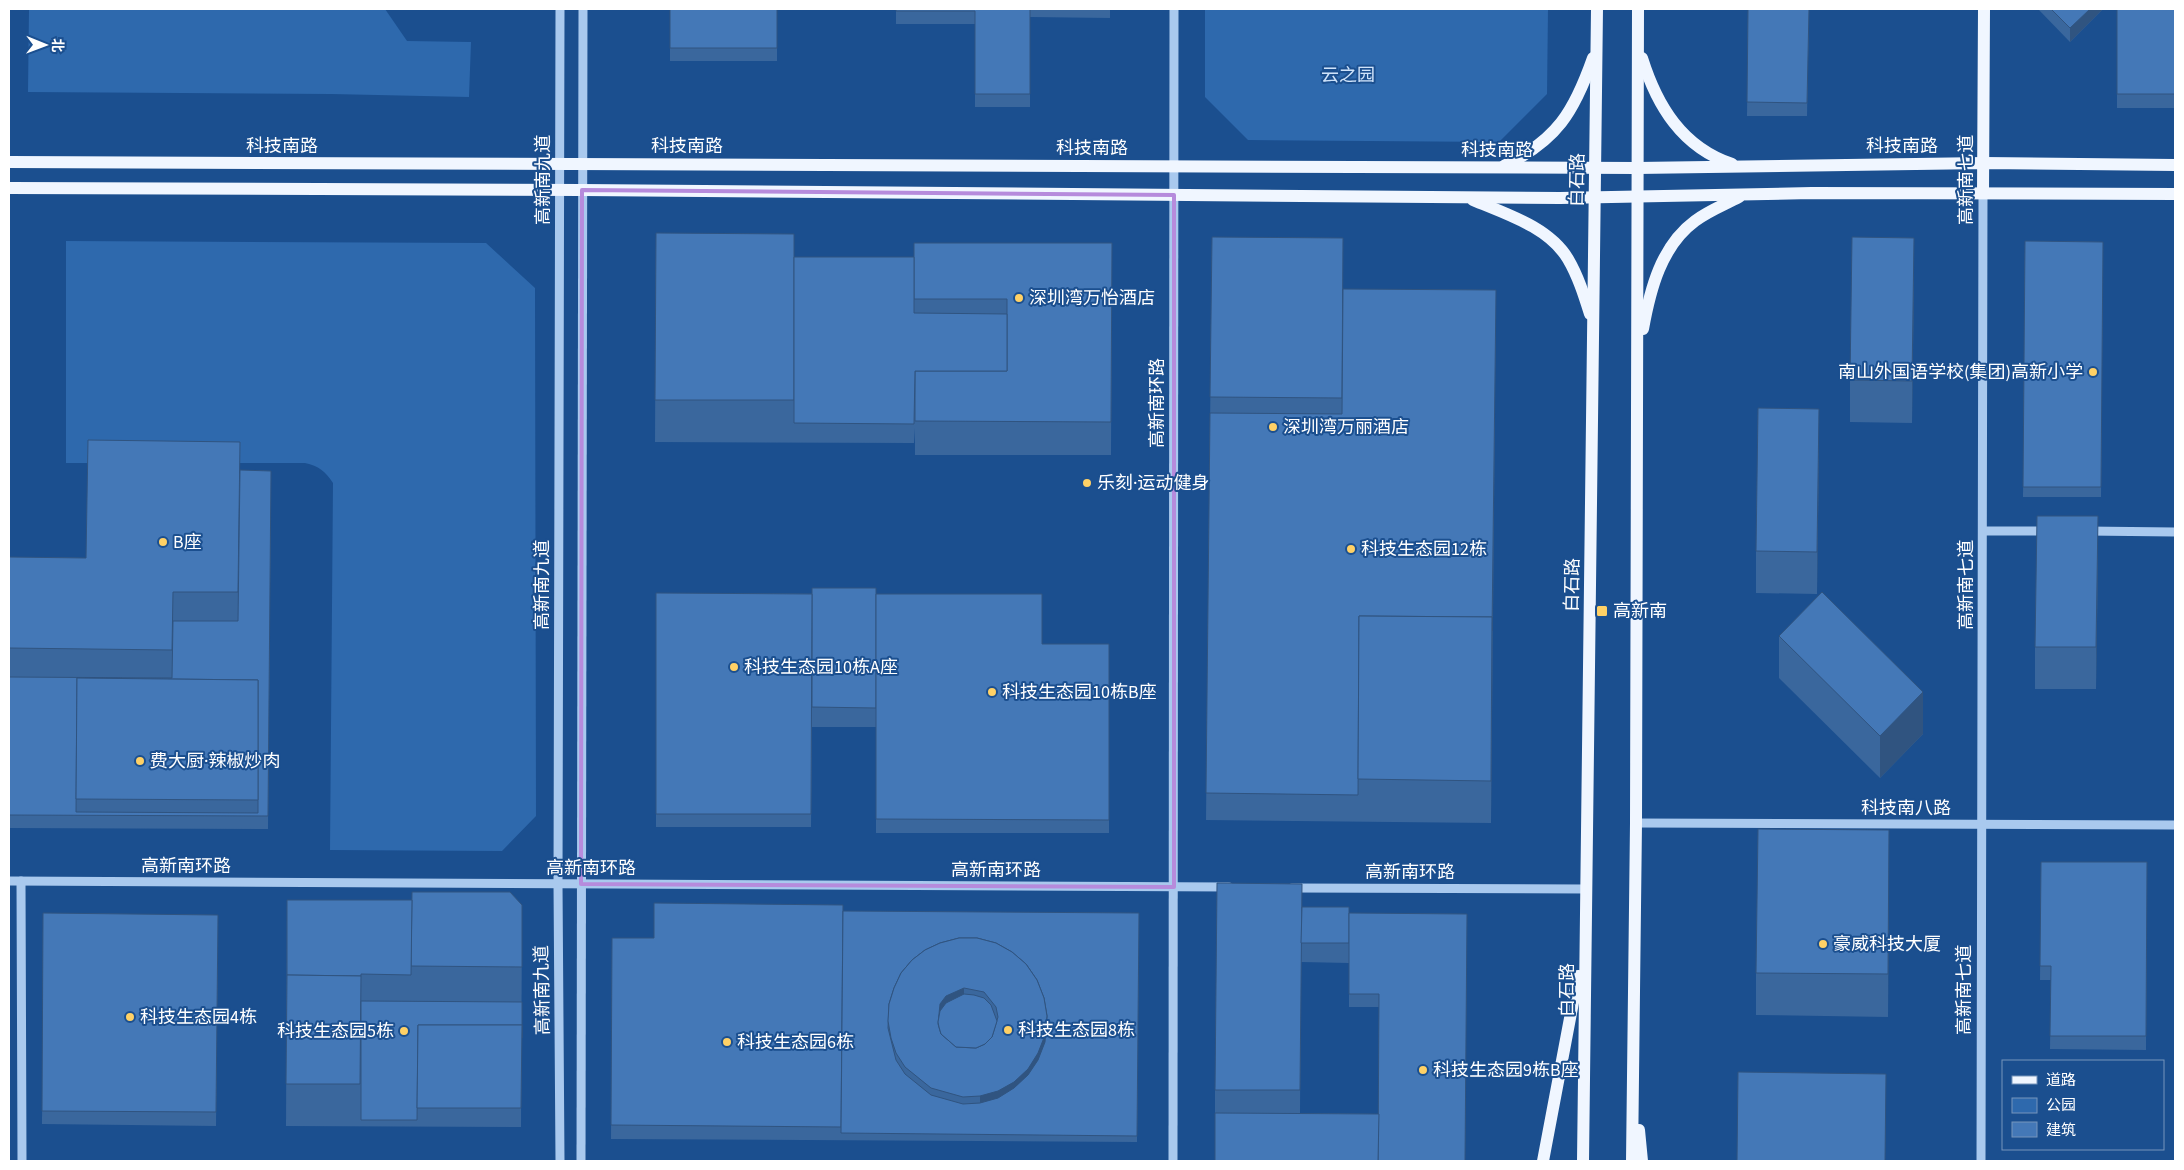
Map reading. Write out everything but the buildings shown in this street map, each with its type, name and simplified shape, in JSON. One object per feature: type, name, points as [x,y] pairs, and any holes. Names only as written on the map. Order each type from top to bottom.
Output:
[{"type":"main road","name":"白石路","points":[[1583,1161],[1584,944],[1597,9]]},
{"type":"main road","points":[[1632,1161],[1636,823],[1638,9]]},
{"type":"main road","name":"高新南七道","points":[[1984,9],[1984,192]]},
{"type":"main road","points":[[1502,167],[1531,153],[1565,119],[1582,88],[1597,46]]},
{"type":"main road","points":[[1638,46],[1656,95],[1672,122],[1699,148],[1718,159],[1741,167]]},
{"type":"main road","name":"科技南路","points":[[9,162],[1595,168],[1984,163],[2175,165]]},
{"type":"main road","points":[[9,188],[582,190],[1595,198],[1984,192],[2175,194]]},
{"type":"main road","points":[[1637,361],[1652,288],[1667,252],[1694,221],[1741,196]]},
{"type":"main road","points":[[1466,197],[1520,220],[1556,244],[1567,258],[1578,278],[1593,321]]},
{"type":"main road","points":[[1543,1161],[1584,944]]},
{"type":"main road","points":[[1633,1078],[1642,1161]]},
{"type":"street","name":"高新南九道","points":[[560,9],[558,884],[560,1161]]},
{"type":"street","points":[[581,1161],[583,9]]},
{"type":"street","name":"高新南环路","points":[[1174,9],[1174,887]]},
{"type":"street","name":"高新南七道","points":[[1982,1161],[1984,192]]},
{"type":"street","points":[[1983,530],[2060,531]]},
{"type":"street","points":[[2079,531],[2175,532]]},
{"type":"street","name":"科技南八路","points":[[1636,823],[2175,825]]},
{"type":"street","name":"高新南环路","points":[[9,881],[1243,888]]},
{"type":"street","points":[[21,881],[22,1161]]},
{"type":"street","points":[[1173,1161],[1174,887]]},
{"type":"street","name":"高新南环路","points":[[1282,888],[1586,889]]},
{"type":"highlighted area","points":[[582,190],[1174,195],[1174,887],[581,884]]},
{"type":"green space","points":[[29,9],[385,9],[407,41],[471,42],[469,97],[28,92]]},
{"type":"green space","name":"云之园","points":[[1205,9],[1548,9],[1547,94],[1499,142],[1248,140],[1205,97]]},
{"type":"green space","points":[[66,241],[486,243],[535,288],[536,816],[502,851],[330,850],[333,483],[321,470],[305,463],[66,463]]},
{"type":"place","name":"深圳湾万怡酒店","points":[[1019,298]]},
{"type":"place","name":"南山外国语学校(集团)高新小学","points":[[2093,372]]},
{"type":"place","name":"深圳湾万丽酒店","points":[[1273,427]]},
{"type":"place","name":"乐刻·运动健身","points":[[1087,483]]},
{"type":"place","name":"B座","points":[[163,542]]},
{"type":"place","name":"科技生态园12栋","points":[[1351,549]]},
{"type":"place","name":"高新南","points":[[1602,611]]},
{"type":"place","name":"科技生态园10栋A座","points":[[734,667]]},
{"type":"place","name":"科技生态园10栋B座","points":[[992,692]]},
{"type":"place","name":"费大厨·辣椒炒肉","points":[[140,761]]},
{"type":"place","name":"豪威科技大厦","points":[[1823,944]]},
{"type":"place","name":"科技生态园4栋","points":[[130,1017]]},
{"type":"place","name":"科技生态园8栋","points":[[1008,1030]]},
{"type":"place","name":"科技生态园5栋","points":[[404,1031]]},
{"type":"place","name":"科技生态园6栋","points":[[727,1042]]},
{"type":"place","name":"科技生态园9栋B座","points":[[1423,1070]]}]
